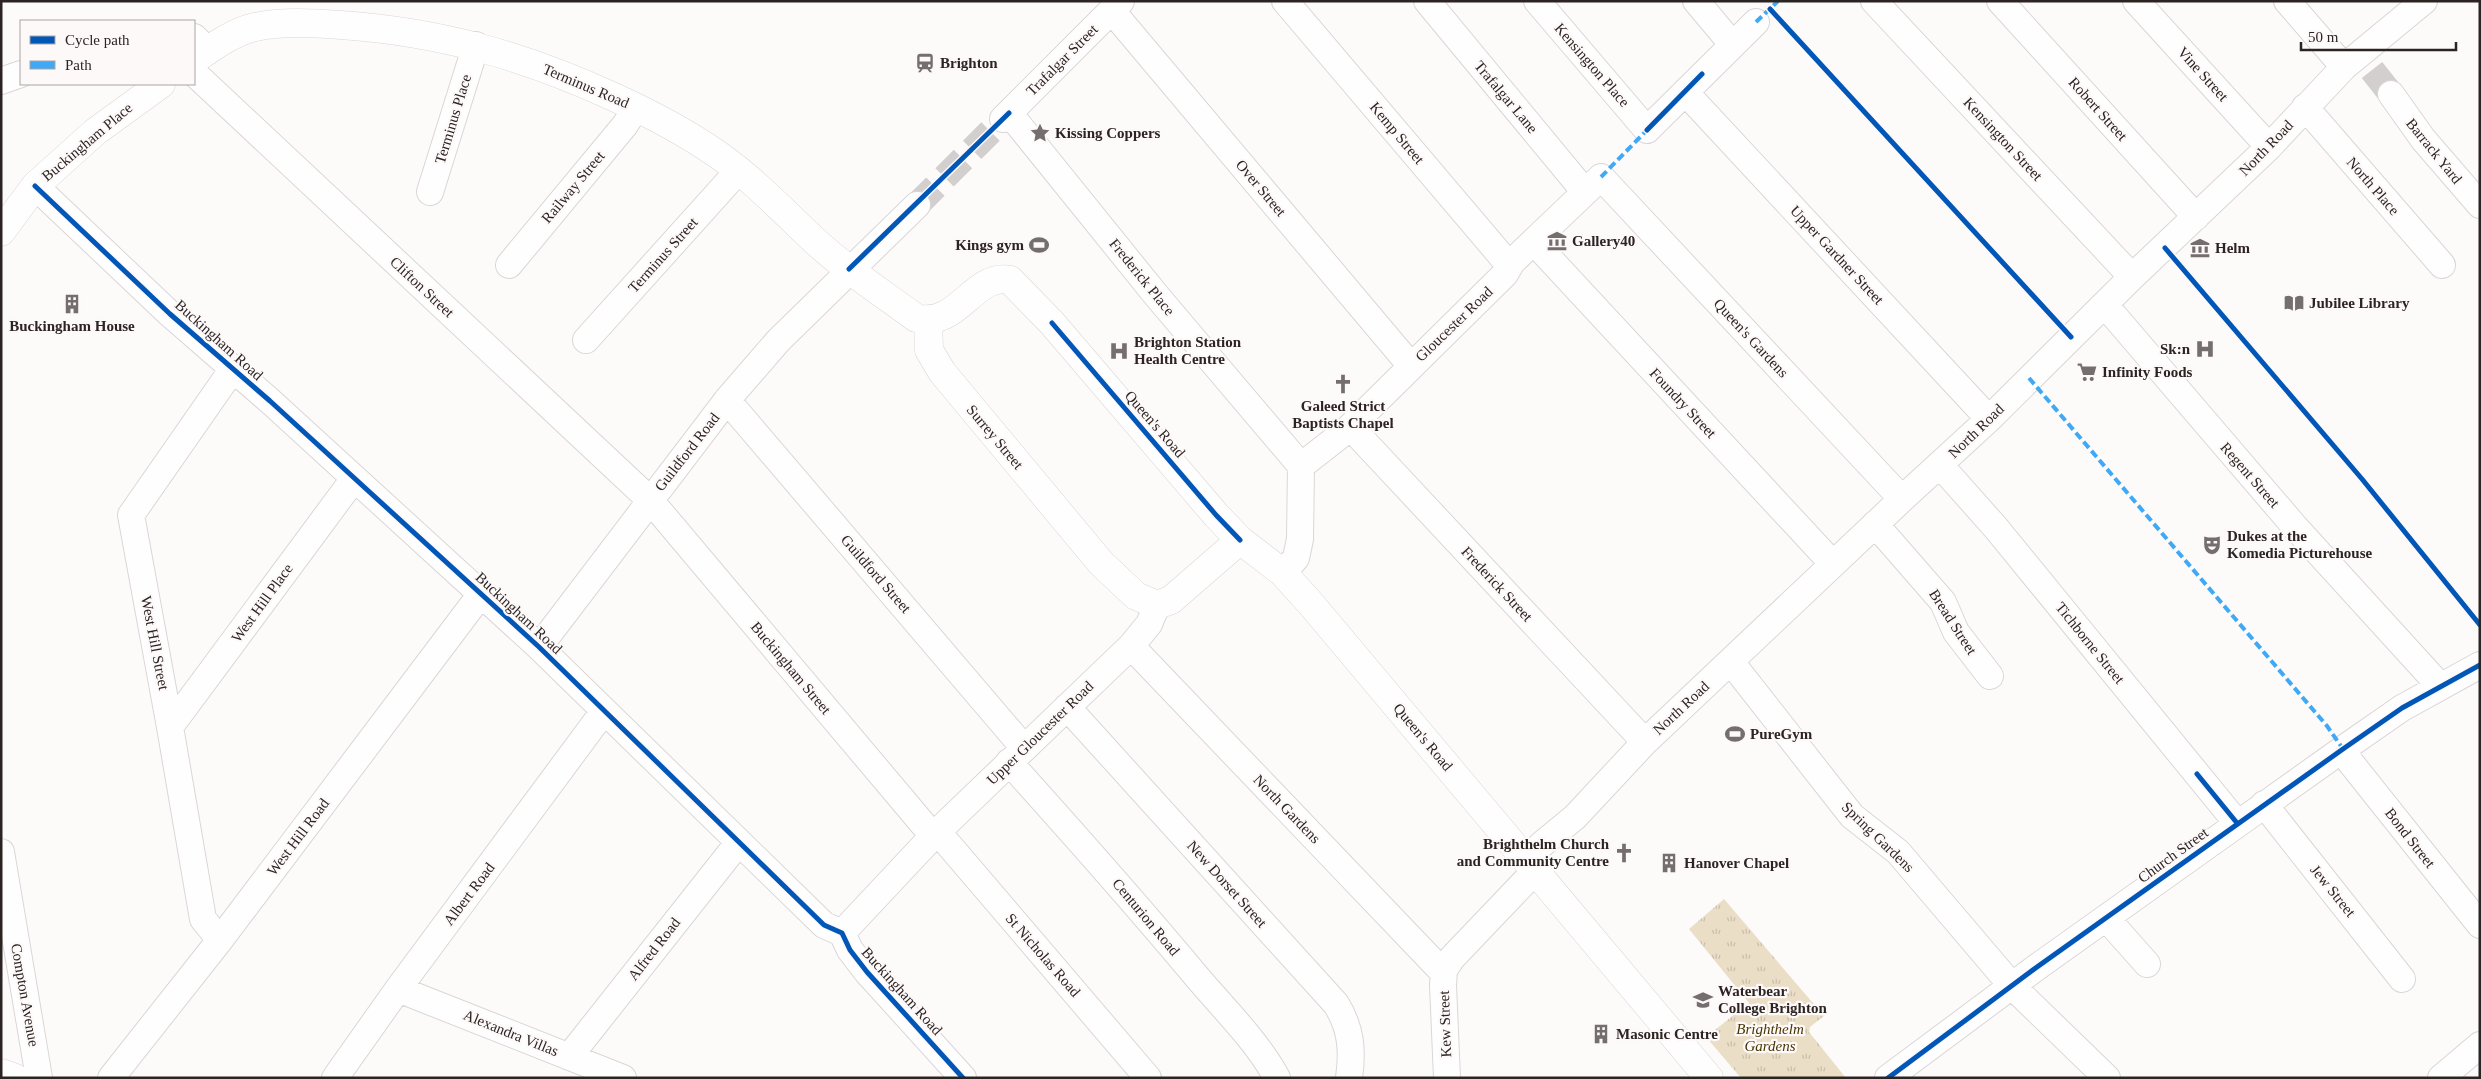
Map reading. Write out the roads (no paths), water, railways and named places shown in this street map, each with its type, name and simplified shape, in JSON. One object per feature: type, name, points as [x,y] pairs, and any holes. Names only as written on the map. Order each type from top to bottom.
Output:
[{"type":"main road","name":"Terminus Road","points":[[197,55],[252,27],[271,24],[363,27],[417,33],[476,45],[552,70],[636,108],[682,132],[739,170],[779,205],[816,242],[849,269]]},
{"type":"main road","name":"Buckingham Place","points":[[1,232],[35,186],[95,132],[160,85]]},
{"type":"main road","points":[[849,269],[916,318],[928,320]]},
{"type":"main road","name":"Queen's Road","points":[[928,320],[953,311],[987,283],[1002,278],[1010,280],[1052,323],[1216,515],[1240,540],[1283,574],[1531,865],[1709,1078]]},
{"type":"main road","name":"Surrey Street","points":[[928,320],[929,350],[942,372],[1101,562],[1136,596],[1157,605]]},
{"type":"main road","points":[[1157,605],[1162,605],[1184,590],[1240,540]]},
{"type":"main road","points":[[1,1073],[16,1078]]},
{"type":"street","name":"Kemp Street","points":[[1285,1],[1509,265]]},
{"type":"street","name":"Trafalgar Lane","points":[[1427,1],[1593,184]]},
{"type":"street","name":"Kensington Place","points":[[1537,1],[1647,130],[1684,92]]},
{"type":"street","points":[[1696,1],[1732,44]]},
{"type":"street","name":"Kensington Street","points":[[1874,1],[2132,277]]},
{"type":"street","name":"Robert Street","points":[[2000,1],[2196,217]]},
{"type":"street","name":"Vine Street","points":[[2136,1],[2269,147]]},
{"type":"street","points":[[2287,1],[2358,64]]},
{"type":"street","name":"North Road","points":[[1444,970],[1531,865],[1541,845],[1575,817],[1645,742],[1832,564],[1989,419],[2132,277],[2269,147],[2305,107],[2358,64],[2424,1]]},
{"type":"street","name":"Trafalgar Street","points":[[1006,116],[1116,6]]},
{"type":"street","name":"Over Street","points":[[1116,6],[1411,366]]},
{"type":"street","points":[[1684,92],[1756,22]]},
{"type":"street","name":"Terminus Place","points":[[430,192],[476,45]]},
{"type":"street","name":"Clifton Street","points":[[197,55],[650,500]]},
{"type":"street","points":[[1,81],[20,74]]},
{"type":"street","name":"Upper Gardner Street","points":[[1684,92],[1989,419]]},
{"type":"street","name":"Barrack Yard","points":[[2391,94],[2423,139],[2480,205]]},
{"type":"street","name":"North Place","points":[[2305,107],[2442,265]]},
{"type":"street","name":"Railway Street","points":[[509,265],[625,125],[636,108]]},
{"type":"street","name":"Frederick Place","points":[[1006,116],[1301,466]]},
{"type":"street","name":"Terminus Street","points":[[586,340],[739,170]]},
{"type":"street","name":"Gloucester Road","points":[[1301,466],[1347,430],[1505,274],[1509,265],[1593,184]]},
{"type":"street","name":"Queen's Gardens","points":[[1593,184],[1902,499]]},
{"type":"street","name":"Buckingham Road","points":[[35,186],[232,370],[270,401],[353,480],[539,648],[824,925],[842,933],[850,950],[868,972],[962,1077]]},
{"type":"street","points":[[849,269],[917,204]]},
{"type":"street","name":"Foundry Street","points":[[1534,242],[1832,564]]},
{"type":"street","name":"Guildford Road","points":[[539,648],[727,400],[778,341],[849,269]]},
{"type":"street","name":"Regent Street","points":[[2105,305],[2296,528],[2440,686]]},
{"type":"street","name":"West Hill Street","points":[[220,940],[202,919],[170,727],[131,515],[232,370]]},
{"type":"street","name":"Guildford Street","points":[[727,400],[1017,755]]},
{"type":"street","name":"Frederick Street","points":[[1347,430],[1357,434],[1645,742]]},
{"type":"street","name":"Tichborne Street","points":[[1940,465],[1996,528],[2237,823]]},
{"type":"street","points":[[1283,574],[1296,558],[1300,539],[1301,466]]},
{"type":"street","name":"West Hill Place","points":[[170,727],[353,480]]},
{"type":"street","name":"Buckingham Street","points":[[650,500],[935,834]]},
{"type":"street","name":"Bread Street","points":[[1875,524],[1943,602],[1956,632],[1990,676]]},
{"type":"street","name":"West Hill Road","points":[[111,1078],[220,940],[481,594]]},
{"type":"street","name":"Upper Gloucester Road","points":[[842,933],[935,834],[1131,646],[1150,624],[1157,605]]},
{"type":"street","name":"North Gardens","points":[[1131,646],[1438,967],[1444,970]]},
{"type":"street","name":"Spring Gardens","points":[[1731,662],[1852,816],[1898,852],[2012,986],[2107,1078]]},
{"type":"street","name":"Church Street","points":[[1889,1078],[2012,986],[2264,804],[2402,708],[2480,665]]},
{"type":"street","name":"New Dorset Street","points":[[1067,707],[1336,1004],[1348,1026],[1352,1040],[1349,1078]]},
{"type":"street","name":"Albert Road","points":[[335,1078],[398,989],[604,711]]},
{"type":"street","name":"Bond Street","points":[[2343,749],[2351,763],[2480,925]]},
{"type":"street","name":"Centurion Road","points":[[1017,755],[1101,864],[1256,1046],[1277,1078]]},
{"type":"street","name":"Jew Street","points":[[2264,804],[2402,979]]},
{"type":"street","name":"St Nicholas Road","points":[[935,834],[1148,1078]]},
{"type":"street","name":"Alfred Road","points":[[569,1056],[739,842]]},
{"type":"street","name":"Compton Avenue","points":[[1,852],[39,1078]]},
{"type":"street","points":[[2107,919],[2147,964]]},
{"type":"street","name":"Kew Street","points":[[1444,970],[1443,999],[1447,1078]]},
{"type":"street","name":"Alexandra Villas","points":[[398,989],[623,1078]]},
{"type":"street","points":[[2441,1078],[2480,1045]]},
{"type":"tunnel","points":[[2372,70],[2391,94]]},
{"type":"tunnel","points":[[917,205],[1003,119]]},
{"type":"place","name":"Brighton","points":[[925,63]]},
{"type":"place","name":"Kissing Coppers","points":[[1040,133]]},
{"type":"place","name":"Gallery40","points":[[1557,241]]},
{"type":"place","name":"Kings gym","points":[[1039,245]]},
{"type":"place","name":"Helm","points":[[2200,248]]},
{"type":"place","name":"Jubilee Library","points":[[2294,303]]},
{"type":"place","name":"Buckingham House","points":[[72,304]]},
{"type":"place","name":"Sk:n","points":[[2205,349]]},
{"type":"place","name":"Brighton Station Health Centre","points":[[1119,351]]},
{"type":"place","name":"Infinity Foods","points":[[2087,372]]},
{"type":"place","name":"Galeed Strict Baptists Chapel","points":[[1343,384]]},
{"type":"place","name":"Dukes at the Komedia Picturehouse","points":[[2212,545]]},
{"type":"place","name":"PureGym","points":[[1735,734]]},
{"type":"place","name":"Brighthelm Church and Community Centre","points":[[1624,853]]},
{"type":"place","name":"Hanover Chapel","points":[[1669,863]]},
{"type":"place","name":"Waterbear College Brighton","points":[[1703,1000]]},
{"type":"place","name":"Masonic Centre","points":[[1601,1034]]},
{"type":"park label","name":"Brighthelm Gardens","points":[[1770,1038]]}]
